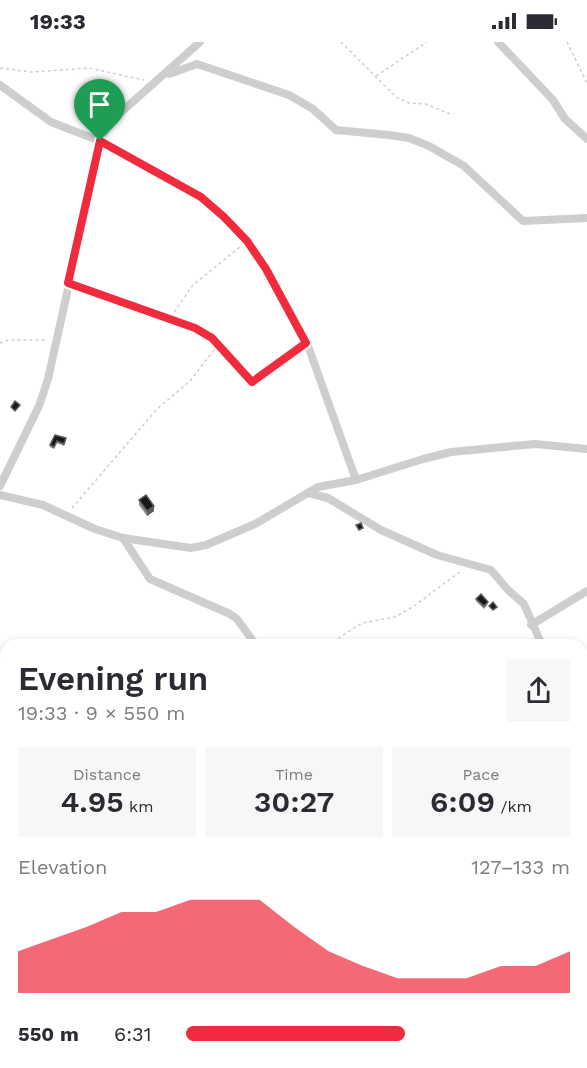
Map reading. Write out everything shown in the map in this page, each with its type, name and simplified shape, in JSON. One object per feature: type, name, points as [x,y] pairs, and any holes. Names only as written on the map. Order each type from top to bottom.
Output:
[{"type":"street","points":[[0,486],[39,405],[57,337],[100,141],[105,129],[200,42]]},
{"type":"street","points":[[498,42],[553,100],[565,119],[587,139]]},
{"type":"street","points":[[160,79],[197,64],[212,68],[289,95],[313,109],[336,130],[409,138],[429,146],[464,166],[523,221],[587,218]]},
{"type":"street","points":[[0,85],[51,122],[100,141],[201,197],[247,241],[306,343],[356,480]]},
{"type":"street","points":[[0,495],[29,500],[95,530],[123,538],[174,547],[206,545],[255,524],[318,487],[356,480],[451,452],[536,444],[587,449]]},
{"type":"street","points":[[308,493],[328,498],[381,530],[437,555],[491,570],[508,590],[525,604],[531,625],[539,639]]},
{"type":"street","points":[[123,538],[150,579],[230,614],[237,619],[252,639]]},
{"type":"street","points":[[531,625],[587,591]]},
{"type":"path","points":[[341,42],[396,97],[450,114]]},
{"type":"path","points":[[375,76],[427,42]]},
{"type":"path","points":[[567,42],[587,83]]},
{"type":"path","points":[[0,68],[31,72],[89,68],[160,79]]},
{"type":"path","points":[[171,318],[192,286],[247,241]]},
{"type":"path","points":[[68,283],[195,328],[218,345],[254,382],[306,343]]},
{"type":"path","points":[[0,343],[8,340],[43,341],[57,337]]},
{"type":"path","points":[[65,515],[157,409],[190,381],[218,345]]},
{"type":"path","points":[[337,639],[362,623],[395,617],[414,606],[471,563]]},
{"type":"building","points":[[15,401],[20,405],[15,411],[11,407]]},
{"type":"building","points":[[55,435],[66,438],[64,444],[57,441],[54,447],[50,445]]},
{"type":"building","points":[[146,495],[154,506],[147,511],[139,500]]},
{"type":"building","points":[[361,523],[363,528],[359,530],[356,525]]},
{"type":"building","points":[[481,594],[488,602],[484,606],[476,599]]},
{"type":"building","points":[[493,602],[497,607],[493,610],[489,606]]},
{"type":"route","points":[[100,141],[201,197],[224,217],[247,241],[266,269],[306,343],[254,382],[250,382],[212,338],[195,328],[68,283],[100,141]]}]
